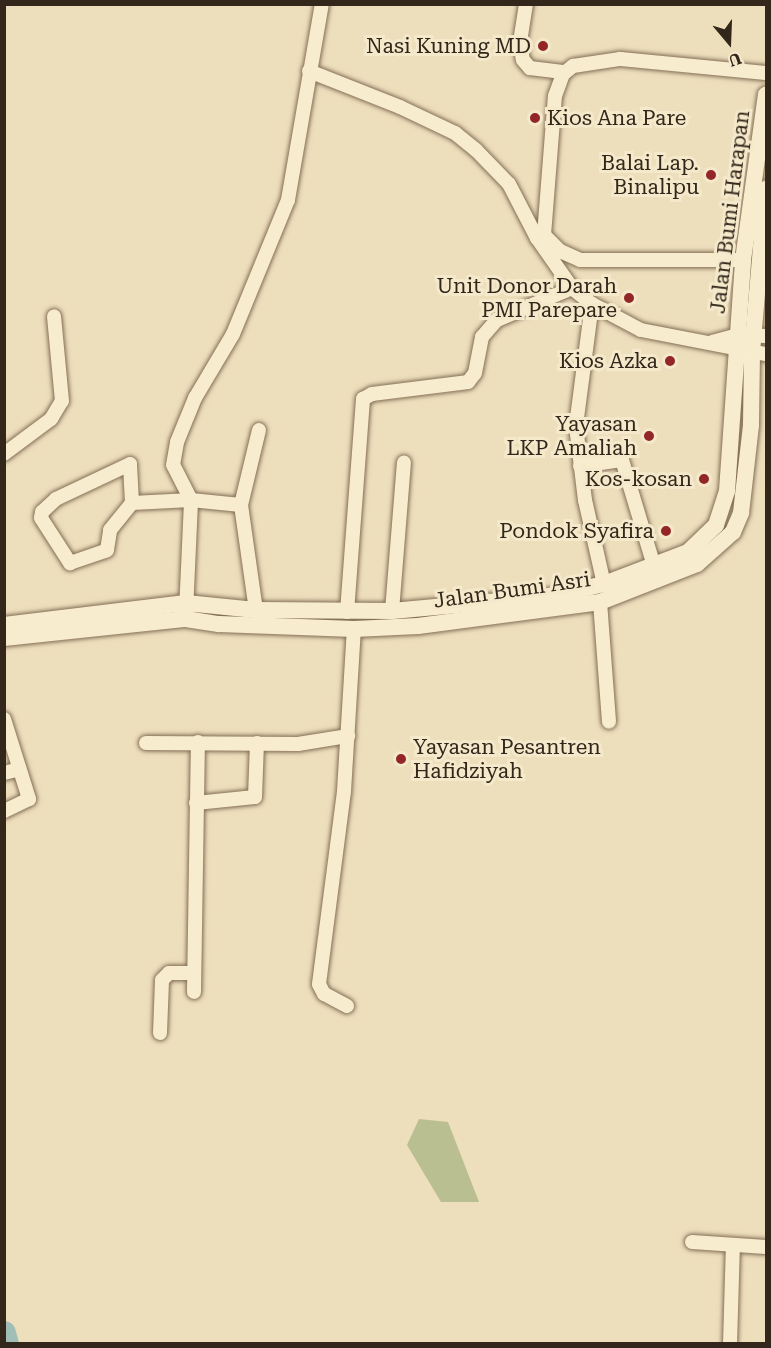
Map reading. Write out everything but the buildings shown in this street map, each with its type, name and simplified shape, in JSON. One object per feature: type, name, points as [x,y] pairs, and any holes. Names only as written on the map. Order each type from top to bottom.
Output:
[{"type":"street","points":[[186,611],[191,500],[173,465],[177,442],[195,398],[233,334],[272,245],[290,191],[322,4]]},
{"type":"street","points":[[526,4],[520,42],[523,60],[530,68],[565,72],[583,62],[620,59],[766,73]]},
{"type":"street","points":[[309,71],[455,133],[494,165],[572,288],[592,304],[641,330],[712,342],[753,344]]},
{"type":"street","points":[[540,236],[555,96],[565,72]]},
{"type":"street","name":"Jalan Bumi Harapan","points":[[753,344],[743,260],[766,95]]},
{"type":"street","name":"Jalan Bumi Harapan","points":[[753,344],[766,189]]},
{"type":"street","points":[[540,236],[560,251],[580,260],[743,260]]},
{"type":"street","points":[[347,612],[363,399],[372,394],[468,382],[475,373],[482,337],[497,320],[572,288]]},
{"type":"street","points":[[592,304],[577,407],[580,466],[604,584]]},
{"type":"street","points":[[4,454],[51,419],[62,401],[54,316]]},
{"type":"street","name":"Jalan Bumi Asri","points":[[186,611],[219,624],[354,628],[418,626],[555,603],[688,552],[716,525],[727,491],[730,456],[753,344]]},
{"type":"street","name":"Jalan Bumi Asri","points":[[186,611],[347,612],[600,602],[675,575],[719,549],[738,523],[749,456],[753,344]]},
{"type":"street","points":[[256,610],[241,505],[259,430]]},
{"type":"street","points":[[730,456],[749,456]]},
{"type":"street","points":[[580,466],[622,460],[654,566]]},
{"type":"street","points":[[392,611],[404,462]]},
{"type":"street","points":[[132,502],[129,464],[56,499],[42,512],[41,518],[66,560],[74,562],[107,550],[110,530],[132,502],[191,500],[241,505]]},
{"type":"street","points":[[600,602],[609,723]]},
{"type":"street","points":[[4,625],[186,611]]},
{"type":"street","points":[[4,638],[186,611]]},
{"type":"street","points":[[347,1006],[324,993],[319,984],[348,736],[354,628]]},
{"type":"street","points":[[4,719],[29,799],[4,811]]},
{"type":"street","points":[[146,743],[298,744],[348,736]]},
{"type":"street","points":[[194,992],[198,742]]},
{"type":"street","points":[[196,803],[253,800],[257,743]]},
{"type":"street","points":[[4,773],[20,769]]},
{"type":"street","points":[[160,1034],[162,980],[169,973],[194,973]]},
{"type":"street","points":[[692,1242],[766,1247]]},
{"type":"street","points":[[730,1344],[733,1245]]},
{"type":"green space","points":[[419,1119],[448,1122],[479,1202],[441,1202],[407,1145]]},
{"type":"waterway","points":[[4,1333],[7,1344]]},
{"type":"place","name":"Nasi Kuning MD","points":[[543,46]]},
{"type":"place","name":"Kios Ana Pare","points":[[535,118]]},
{"type":"place","name":"Balai Lap. Binalipu","points":[[711,175]]},
{"type":"place","name":"Unit Donor Darah PMI Parepare","points":[[629,298]]},
{"type":"place","name":"Kios Azka","points":[[670,361]]},
{"type":"place","name":"Yayasan LKP Amaliah","points":[[649,436]]},
{"type":"place","name":"Kos-kosan","points":[[704,479]]},
{"type":"place","name":"Pondok Syafira","points":[[666,531]]},
{"type":"place","name":"Yayasan Pesantren Hafidziyah","points":[[401,759]]}]
